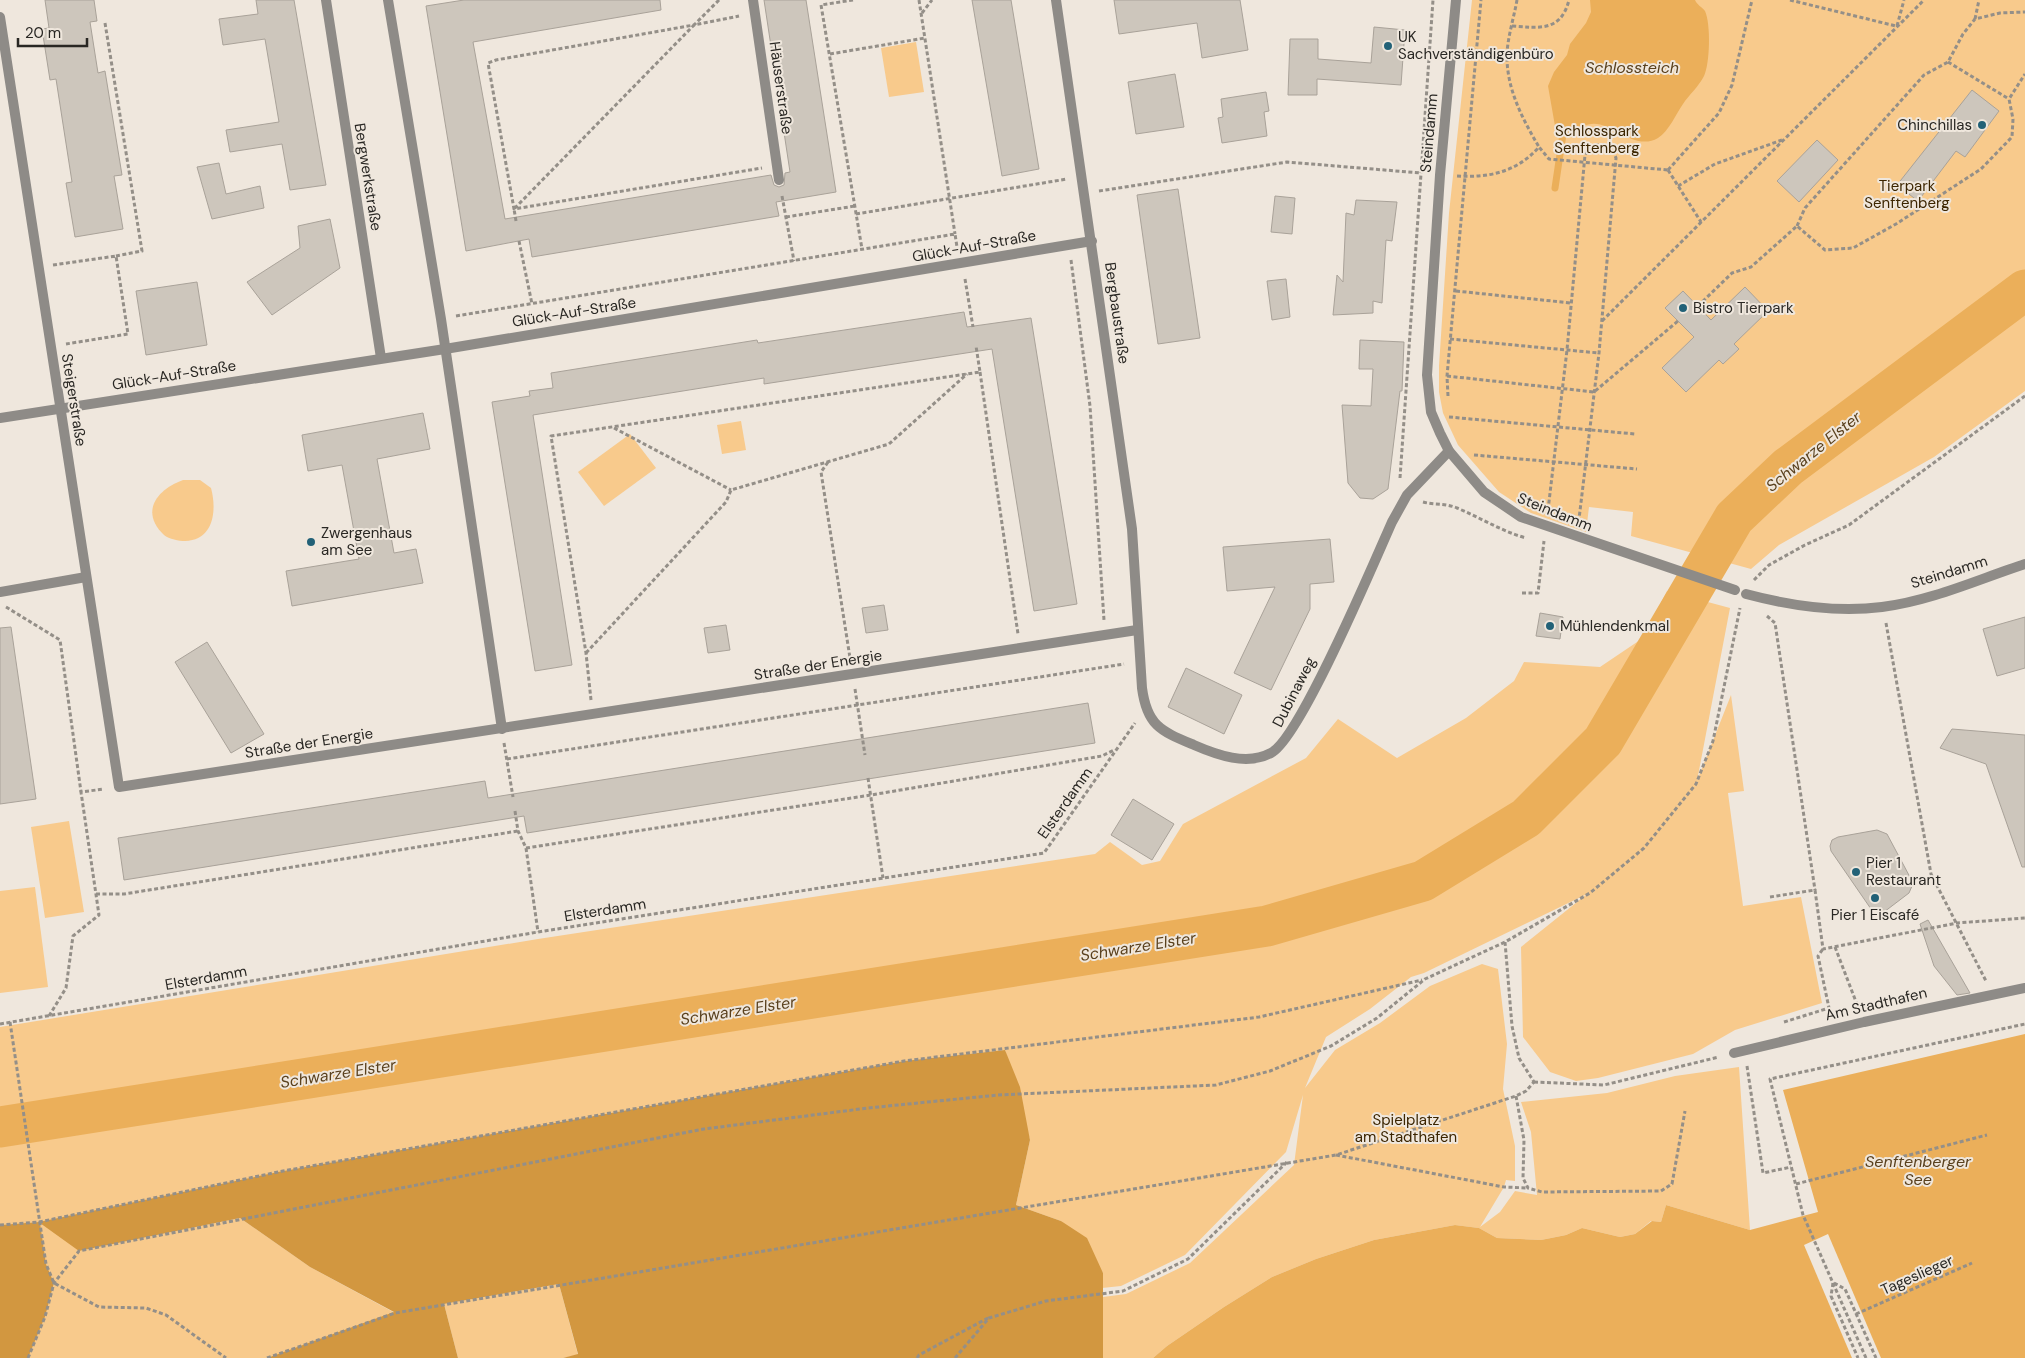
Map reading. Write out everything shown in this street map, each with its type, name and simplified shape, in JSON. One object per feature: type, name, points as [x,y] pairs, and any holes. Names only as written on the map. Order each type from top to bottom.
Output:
[{"type":"street","name":"Bergwerkstraße","points":[[326,0],[381,358]]},
{"type":"street","points":[[388,0],[441,319],[502,729]]},
{"type":"street","name":"Häuserstraße","points":[[753,0],[780,180]]},
{"type":"street","name":"Bergbaustraße","points":[[1056,0],[1132,529],[1138,630]]},
{"type":"street","name":"Steindamm","points":[[1456,0],[1440,175],[1427,375],[1431,412],[1450,451],[1484,492],[1521,517],[1545,527],[1746,594],[1819,608],[1847,610],[1884,607],[1938,593],[2025,564]]},
{"type":"street","name":"Steigerstraße","points":[[0,17],[119,787]]},
{"type":"street","name":"Glück-Auf-Straße","points":[[0,418],[445,349],[1092,241]]},
{"type":"street","name":"Dubinaweg","points":[[1147,714],[1156,726],[1219,754],[1240,759],[1260,758],[1272,753],[1281,746],[1290,735],[1310,698],[1392,522],[1408,495],[1450,451]]},
{"type":"street","points":[[0,592],[86,577]]},
{"type":"street","points":[[1138,630],[1139,661],[1147,714]]},
{"type":"street","name":"Straße der Energie","points":[[119,787],[1138,630]]},
{"type":"street","name":"Am Stadthafen","points":[[1734,1053],[1864,1022],[2025,988]]},
{"type":"path","points":[[514,209],[719,0]]},
{"type":"path","points":[[852,0],[821,5],[862,249]]},
{"type":"path","points":[[920,0],[955,234],[973,327]]},
{"type":"path","points":[[922,14],[932,0]]},
{"type":"path","points":[[1434,0],[1409,334],[1406,410],[1400,458],[1400,486],[1408,495],[1418,501],[1436,502],[1456,507],[1500,530],[1544,543]]},
{"type":"path","points":[[1448,400],[1447,376],[1481,0]]},
{"type":"path","points":[[1517,0],[1507,53],[1510,82],[1524,121],[1538,147],[1549,158],[1668,170]]},
{"type":"path","points":[[1512,26],[1542,28],[1552,25],[1563,15],[1569,0]]},
{"type":"path","points":[[1668,170],[1719,113],[1732,86],[1752,0]]},
{"type":"path","points":[[1790,0],[1897,26]]},
{"type":"path","points":[[1897,26],[1904,0]]},
{"type":"path","points":[[1602,322],[1924,0]]},
{"type":"path","points":[[1698,306],[1732,274],[1751,267],[1797,226],[1805,208],[1924,75],[1948,62],[1963,34],[1975,19],[1979,0]]},
{"type":"path","points":[[1975,19],[2000,13],[2025,12]]},
{"type":"path","points":[[516,220],[488,63],[755,13]]},
{"type":"path","points":[[39,267],[142,251],[105,23]]},
{"type":"path","points":[[830,54],[926,38]]},
{"type":"path","points":[[1948,62],[2009,99]]},
{"type":"path","points":[[1797,226],[1825,250],[1853,248],[1896,224],[1981,169],[2012,137],[2013,119],[2009,99],[2025,74]]},
{"type":"path","points":[[1678,186],[1715,164],[1784,139]]},
{"type":"path","points":[[1540,510],[1548,514],[1567,350],[1584,162],[1589,148],[1602,144],[1614,151],[1616,165],[1599,353],[1577,537]]},
{"type":"path","points":[[1466,177],[1484,177],[1512,169],[1528,160],[1538,147]]},
{"type":"path","points":[[1085,193],[1287,162],[1440,175]]},
{"type":"path","points":[[514,209],[777,166]]},
{"type":"path","points":[[1668,170],[1701,222]]},
{"type":"path","points":[[856,214],[1082,176]]},
{"type":"path","points":[[782,196],[794,260]]},
{"type":"path","points":[[786,217],[855,206]]},
{"type":"path","points":[[441,319],[955,234]]},
{"type":"path","points":[[520,241],[532,304]]},
{"type":"path","points":[[1069,245],[1079,337],[1090,406],[1106,635]]},
{"type":"path","points":[[51,346],[128,334],[116,256]]},
{"type":"path","points":[[1456,291],[1571,303]]},
{"type":"path","points":[[1447,376],[1594,392],[1678,321]]},
{"type":"path","points":[[1429,336],[1599,353]]},
{"type":"path","points":[[976,346],[1020,649]]},
{"type":"path","points":[[593,715],[586,653],[551,436],[980,372]]},
{"type":"path","points":[[613,427],[730,490],[889,444],[967,374]]},
{"type":"path","points":[[0,1225],[39,1222],[283,1172],[904,1061],[1259,1017],[1426,979],[1505,942],[1590,893],[1644,848],[1696,784],[1713,741],[1740,607],[1759,573],[1769,565],[1805,545],[1849,525],[2025,396]]},
{"type":"path","points":[[1448,408],[1448,416],[1452,424]]},
{"type":"path","points":[[1448,416],[1635,434]]},
{"type":"path","points":[[1476,460],[1471,454],[1637,469]]},
{"type":"path","points":[[828,461],[820,472],[865,755]]},
{"type":"path","points":[[586,653],[726,502],[730,490]]},
{"type":"path","points":[[1522,593],[1538,594],[1545,527]]},
{"type":"path","points":[[0,603],[60,640],[96,894],[98,915],[73,936],[66,988],[49,1016]]},
{"type":"path","points":[[1734,605],[1747,609]]},
{"type":"path","points":[[1884,607],[1931,874],[1981,971]]},
{"type":"path","points":[[1765,614],[1775,623],[1823,949],[1818,956],[1829,1008],[1782,1023]]},
{"type":"path","points":[[507,759],[1139,661]]},
{"type":"path","name":"Elsterdamm","points":[[0,1024],[538,932],[1044,853],[1131,726],[1147,714]]},
{"type":"path","points":[[502,729],[513,797]]},
{"type":"path","points":[[526,848],[871,795],[1102,756],[1115,750]]},
{"type":"path","points":[[868,778],[883,878]]},
{"type":"path","points":[[81,792],[119,787]]},
{"type":"path","points":[[515,811],[518,831],[526,848],[538,932]]},
{"type":"path","points":[[96,894],[124,894],[518,831]]},
{"type":"path","points":[[1770,897],[1815,890]]},
{"type":"path","points":[[1823,949],[1957,923],[2025,918]]},
{"type":"path","points":[[1505,942],[1512,1026],[1519,1058],[1534,1082]]},
{"type":"path","points":[[1835,947],[1858,1007]]},
{"type":"path","points":[[28,1358],[45,1317],[54,1283],[79,1251],[704,1129],[868,1108],[998,1095],[1216,1086],[1270,1071],[1331,1046],[1377,1018],[1426,979]]},
{"type":"path","points":[[10,1022],[46,1264],[54,1283],[99,1307],[146,1308],[166,1314],[226,1358]]},
{"type":"path","points":[[1866,1358],[1803,1215],[1770,1079],[2025,1024]]},
{"type":"path","points":[[1745,1050],[1763,1173],[1791,1167]]},
{"type":"path","points":[[1534,1082],[1604,1086],[1734,1053]]},
{"type":"path","points":[[267,1358],[395,1313],[1336,1155],[1516,1096],[1526,1091],[1534,1082]]},
{"type":"path","points":[[1516,1096],[1524,1140],[1523,1178],[1528,1188]]},
{"type":"path","points":[[1336,1155],[1504,1188],[1528,1188],[1542,1192],[1662,1191],[1672,1184],[1685,1111]]},
{"type":"path","points":[[1796,1184],[1988,1135]]},
{"type":"path","points":[[917,1358],[919,1354],[989,1318],[1046,1301],[1124,1291],[1188,1259],[1287,1162]]},
{"type":"path","name":"Tageslieger","points":[[1856,1314],[1972,1263]]},
{"type":"path","points":[[1833,1283],[1845,1289],[1876,1358]]},
{"type":"path","points":[[1833,1283],[1831,1296],[1858,1358]]},
{"type":"path","points":[[955,1358],[989,1318]]},
{"type":"green space","points":[[1472,0],[2025,0],[2025,391],[1934,457],[1779,545],[1751,569],[1631,536],[1633,512],[1589,507],[1586,532],[1531,513],[1499,492],[1458,445],[1443,413],[1439,392],[1449,213]]},
{"type":"green space","points":[[916,42],[924,92],[889,97],[881,48]]},
{"type":"green space","points":[[741,421],[746,450],[722,454],[717,425]]},
{"type":"green space","points":[[630,434],[656,468],[604,506],[578,472]]},
{"type":"green space","points":[[183,480],[200,480],[211,488],[214,505],[208,530],[195,539],[185,541],[174,540],[164,535],[153,518],[152,509],[159,495]]},
{"type":"green space","name":"Spielplatz am Stadthafen","points":[[1667,591],[1730,608],[1697,781],[1731,695],[1744,791],[1728,793],[1743,906],[1801,897],[1822,1003],[1735,1030],[1693,1054],[1598,1078],[1576,1081],[1550,1072],[1523,1037],[1521,947],[1587,894],[1424,973],[1411,977],[1370,1009],[1326,1037],[1305,1088],[1335,1050],[1380,1023],[1430,986],[1482,964],[1498,969],[1507,1044],[1503,1089],[1515,1146],[1515,1181],[1506,1180],[1504,1187],[1480,1227],[1500,1212],[1515,1191],[1537,1195],[1531,1132],[1521,1102],[1607,1093],[1675,1076],[1739,1067],[1750,1230],[1666,1205],[1661,1222],[1651,1221],[1635,1234],[1620,1237],[1582,1228],[1566,1235],[1541,1240],[1497,1238],[1479,1228],[1455,1225],[1374,1240],[1316,1259],[1272,1277],[1224,1307],[1167,1346],[1153,1358],[1103,1358],[1103,1297],[1126,1294],[1190,1263],[1294,1165],[1303,1095],[1286,1152],[1185,1255],[1121,1286],[1102,1288],[1103,1273],[1061,1221],[1016,1205],[1030,1140],[1005,1050],[904,1061],[283,1171],[79,1251],[240,1218],[310,1267],[395,1313],[267,1358],[28,1358],[45,1317],[54,1283],[46,1264],[39,1222],[0,1225],[0,1027],[538,939],[1095,854],[1110,842],[1142,865],[1160,861],[1183,824],[1306,758],[1338,719],[1397,758],[1466,718],[1514,681],[1524,662],[1600,667],[1643,638]]},
{"type":"green space","points":[[69,821],[84,912],[45,918],[31,827]]},
{"type":"green space","points":[[35,887],[48,987],[0,993],[0,891]]},
{"type":"green space","points":[[559,1284],[578,1355],[563,1358],[458,1358],[444,1304]]},
{"type":"shaded area","points":[[1005,1050],[1020,1087],[1030,1140],[1016,1205],[1061,1221],[1087,1238],[1103,1273],[1103,1358],[563,1358],[578,1354],[559,1284],[444,1304],[458,1358],[267,1358],[394,1312],[310,1267],[240,1218],[79,1251],[40,1223],[46,1264],[54,1283],[45,1317],[28,1358],[0,1358],[0,1225],[39,1222],[283,1171],[904,1061]]},
{"type":"water","name":"Schlossteich","points":[[1590,0],[1695,0],[1705,11],[1709,44],[1708,63],[1704,76],[1669,127],[1658,138],[1647,142],[1636,140],[1604,125],[1593,124],[1582,127],[1571,137],[1563,134],[1555,126],[1548,86],[1554,72],[1567,55],[1570,44],[1586,23],[1591,12]]},
{"type":"water","name":"Senftenberger See","points":[[2025,1034],[2025,1358],[1153,1358],[1167,1346],[1224,1307],[1272,1277],[1316,1259],[1374,1240],[1455,1225],[1479,1228],[1497,1238],[1541,1240],[1566,1235],[1582,1228],[1620,1237],[1635,1234],[1652,1221],[1661,1222],[1666,1205],[1750,1230],[1818,1212],[1783,1090]]},
{"type":"pier","points":[[1828,1234],[1881,1358],[1852,1358],[1804,1245]]},
{"type":"building","points":[[45,0],[94,0],[97,21],[90,22],[98,73],[105,71],[122,175],[114,176],[123,229],[75,237],[66,183],[72,182],[56,79],[50,80],[42,29],[49,28]]},
{"type":"building","points":[[256,0],[294,0],[326,185],[290,190],[282,144],[230,152],[226,130],[279,122],[265,39],[223,45],[219,19],[258,14]]},
{"type":"building","points":[[464,0],[660,0],[661,10],[473,42],[505,219],[771,175],[774,185],[779,187],[784,185],[785,173],[790,172],[764,0],[806,0],[836,192],[776,202],[779,216],[532,257],[529,239],[466,251],[426,6]]},
{"type":"building","points":[[972,0],[1011,0],[1039,169],[1002,176]]},
{"type":"building","points":[[1114,0],[1240,0],[1248,50],[1202,58],[1197,23],[1119,34]]},
{"type":"building","points":[[1374,27],[1405,30],[1401,85],[1317,79],[1317,95],[1288,95],[1290,39],[1318,39],[1318,59],[1371,63]]},
{"type":"building","points":[[1175,74],[1184,127],[1136,134],[1128,82]]},
{"type":"building","points":[[1972,90],[1999,111],[1965,157],[1956,151],[1918,201],[1897,185]]},
{"type":"building","points":[[1266,92],[1269,111],[1264,112],[1267,136],[1222,143],[1218,118],[1223,117],[1221,99]]},
{"type":"building","points":[[1817,140],[1838,160],[1799,202],[1777,181]]},
{"type":"building","points":[[219,163],[226,194],[260,186],[264,208],[212,219],[197,167]]},
{"type":"building","points":[[1178,189],[1200,338],[1158,344],[1137,195]]},
{"type":"building","points":[[1275,196],[1295,198],[1292,234],[1271,232]]},
{"type":"building","points":[[1356,200],[1397,202],[1392,241],[1386,240],[1382,303],[1373,301],[1373,313],[1333,315],[1337,275],[1343,282],[1346,213],[1354,215]]},
{"type":"building","points":[[330,219],[340,268],[272,315],[247,282],[300,248],[298,226]]},
{"type":"building","points":[[1286,279],[1290,317],[1272,320],[1267,281]]},
{"type":"building","points":[[197,282],[207,345],[146,355],[136,291]]},
{"type":"building","points":[[1745,287],[1768,311],[1734,344],[1739,349],[1723,364],[1719,360],[1686,392],[1662,368],[1694,337],[1665,308],[1683,291],[1711,320]]},
{"type":"building","points":[[964,312],[967,327],[1031,318],[1077,604],[1034,611],[992,349],[764,384],[764,378],[533,415],[572,665],[535,671],[492,402],[530,396],[529,391],[553,388],[551,373],[757,340],[758,343]]},
{"type":"building","points":[[1360,340],[1404,342],[1402,391],[1400,391],[1388,489],[1373,499],[1360,498],[1348,483],[1342,405],[1371,406],[1373,369],[1359,369]]},
{"type":"building","points":[[423,413],[430,449],[377,459],[394,553],[416,549],[423,583],[292,606],[286,571],[359,559],[342,465],[308,471],[302,435]]},
{"type":"building","points":[[1330,539],[1334,582],[1310,584],[1310,609],[1271,690],[1234,673],[1275,587],[1227,591],[1223,547]]},
{"type":"building","points":[[884,605],[888,630],[866,633],[862,608]]},
{"type":"building","name":"Mühlendenkmal","points":[[1540,613],[1563,617],[1560,639],[1536,636]]},
{"type":"building","points":[[2025,617],[2025,668],[1997,676],[1983,629]]},
{"type":"building","points":[[726,625],[730,650],[708,653],[704,628]]},
{"type":"building","points":[[11,627],[36,799],[0,804],[0,628]]},
{"type":"building","points":[[207,642],[264,734],[231,753],[175,662]]},
{"type":"building","points":[[1186,668],[1242,695],[1224,734],[1168,707]]},
{"type":"building","points":[[1088,703],[1095,743],[527,833],[524,816],[124,880],[118,838],[485,781],[488,798]]},
{"type":"building","points":[[1952,729],[2025,735],[2025,867],[2022,867],[1986,764],[1940,748]]},
{"type":"building","points":[[1133,799],[1174,824],[1152,860],[1111,835]]},
{"type":"building","points":[[1877,830],[1887,834],[1911,879],[1912,886],[1909,893],[1884,912],[1877,912],[1871,909],[1831,851],[1830,846],[1832,840],[1838,837]]},
{"type":"building","points":[[1928,920],[1970,993],[1957,995],[1934,966],[1920,924]]},
{"type":"waterway","points":[[1555,188],[1563,134]]},
{"type":"waterway","name":"Schwarze Elster","points":[[0,1127],[1267,926],[1423,881],[1526,818],[1603,741],[1734,518],[1788,467],[2025,290]]},
{"type":"place","name":"UK Sachverständigenbüro","points":[[1388,46]]},
{"type":"place","name":"Chinchillas","points":[[1982,125]]},
{"type":"place","name":"Bistro Tierpark","points":[[1683,308]]},
{"type":"place","name":"Zwergenhaus am See","points":[[311,542]]},
{"type":"place","name":"Mühlendenkmal","points":[[1550,626]]},
{"type":"place","name":"Pier 1 Restaurant","points":[[1856,872]]},
{"type":"place","name":"Pier 1 Eiscafé","points":[[1875,898]]},
{"type":"park label","name":"Schlosspark Senftenberg","points":[[1597,140]]},
{"type":"park label","name":"Tierpark Senftenberg","points":[[1907,194]]}]
